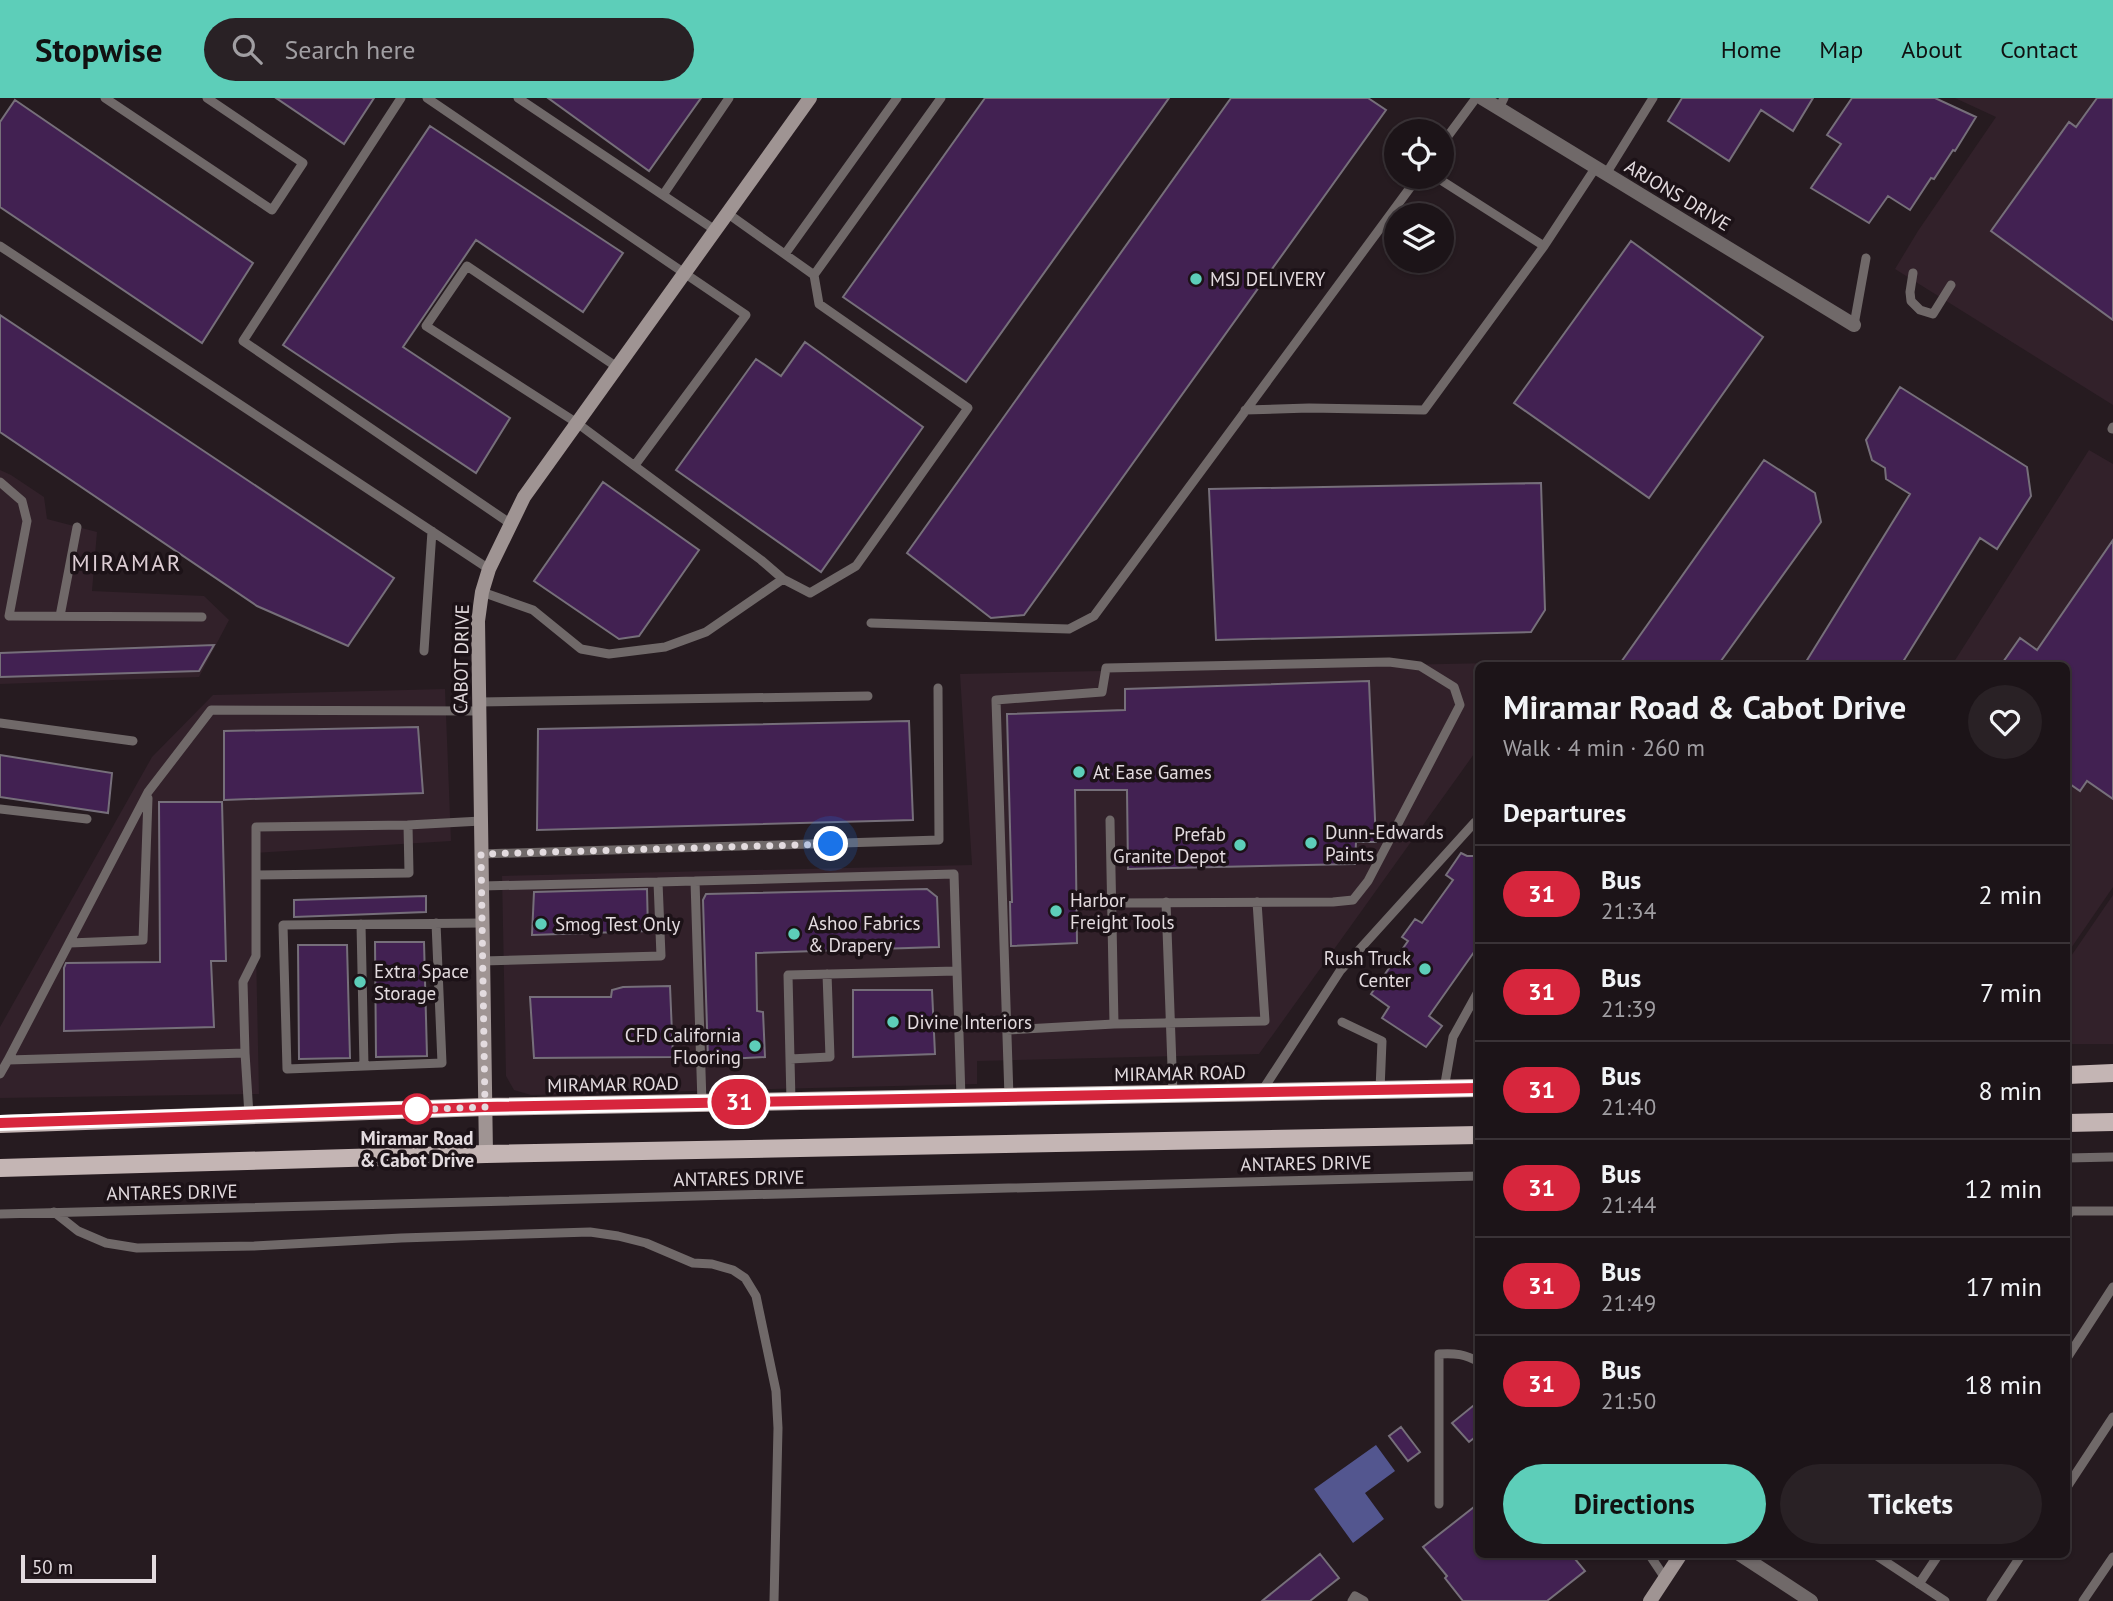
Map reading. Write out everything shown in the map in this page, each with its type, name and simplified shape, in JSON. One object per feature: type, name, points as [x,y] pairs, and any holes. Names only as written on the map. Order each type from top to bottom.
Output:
[{"type":"main road","points":[[2070,1075],[2113,1073]]},
{"type":"main road","name":"MIRAMAR ROAD","points":[[0,1124],[485,1107],[1475,1088]]},
{"type":"main road","points":[[2070,1123],[2113,1122]]},
{"type":"main road","points":[[0,1168],[486,1154],[1475,1135]]},
{"type":"street","name":"CABOT DRIVE","points":[[486,1154],[478,621],[489,569],[524,497],[810,98]]},
{"type":"street","name":"ARJONS DRIVE","points":[[1482,98],[1501,103],[1601,170],[1854,325]]},
{"type":"street","points":[[1650,1601],[1678,1558]]},
{"type":"street","points":[[1745,1558],[1811,1601]]},
{"type":"lane","points":[[105,98],[272,210],[303,163],[207,98]]},
{"type":"lane","points":[[401,98],[243,341],[511,524]]},
{"type":"lane","points":[[427,98],[746,315],[635,465]]},
{"type":"lane","points":[[518,98],[715,230]]},
{"type":"lane","points":[[663,195],[729,98]]},
{"type":"lane","points":[[785,254],[897,98]]},
{"type":"lane","points":[[814,275],[941,98]]},
{"type":"lane","points":[[1454,128],[1476,98]]},
{"type":"lane","points":[[1245,410],[1424,410],[1653,98]]},
{"type":"lane","points":[[1454,188],[1544,246]]},
{"type":"lane","points":[[872,623],[1069,629],[1094,616],[1409,189]]},
{"type":"lane","points":[[617,367],[467,266],[426,326],[577,423],[783,579],[810,593],[856,566],[968,408],[819,304],[814,275],[727,213]]},
{"type":"lane","points":[[0,246],[489,569]]},
{"type":"lane","points":[[1854,325],[1866,258]]},
{"type":"lane","points":[[1913,273],[1911,301],[1920,310],[1933,314],[1951,285]]},
{"type":"lane","points":[[0,482],[22,501],[27,520],[4,616],[202,617]]},
{"type":"lane","points":[[60,616],[77,527]]},
{"type":"lane","points":[[424,651],[432,531]]},
{"type":"lane","points":[[482,592],[533,610],[581,649],[609,654],[665,647],[706,632],[783,579]]},
{"type":"lane","points":[[1009,1097],[996,700],[1102,692],[1106,668],[1390,662],[1420,666],[1454,687],[1460,705],[1368,881],[1353,900],[1112,903]]},
{"type":"lane","points":[[481,854],[939,840],[938,688]]},
{"type":"lane","points":[[0,1074],[148,792],[211,710],[868,696]]},
{"type":"lane","points":[[0,723],[133,741]]},
{"type":"lane","points":[[70,943],[143,940],[148,792]]},
{"type":"lane","points":[[0,808],[87,819]]},
{"type":"lane","points":[[249,1115],[243,982],[256,956],[256,827],[481,821]]},
{"type":"lane","points":[[1110,821],[1114,1024]]},
{"type":"lane","points":[[1261,1093],[1340,971],[1475,822]]},
{"type":"lane","points":[[257,875],[409,873],[408,825]]},
{"type":"lane","points":[[482,887],[954,874],[961,1098]]},
{"type":"lane","points":[[695,881],[702,1103]]},
{"type":"lane","points":[[483,961],[661,956],[658,882]]},
{"type":"lane","points":[[1166,902],[1173,1094]]},
{"type":"lane","points":[[1007,1030],[1114,1024],[1265,1021],[1257,902]]},
{"type":"lane","points":[[436,923],[442,1063],[287,1069],[283,925],[436,923],[482,923]]},
{"type":"lane","points":[[361,924],[364,1066]]},
{"type":"lane","points":[[791,1101],[788,975],[957,971]]},
{"type":"lane","points":[[790,1059],[830,1057],[827,974]]},
{"type":"lane","points":[[1444,1089],[1453,1037],[1475,997]]},
{"type":"lane","points":[[1342,1022],[1382,1041],[1380,1090]]},
{"type":"lane","points":[[8,1060],[245,1053]]},
{"type":"lane","points":[[2070,1158],[2113,1157]]},
{"type":"lane","name":"ANTARES DRIVE","points":[[0,1214],[1475,1176]]},
{"type":"lane","points":[[2070,1212],[2113,1211]]},
{"type":"lane","points":[[54,1212],[78,1231],[106,1244],[137,1248],[590,1233],[646,1243],[693,1263],[712,1264],[733,1270],[745,1278],[756,1296],[776,1391],[778,1428],[774,1601]]},
{"type":"lane","points":[[2070,1353],[2113,1287]]},
{"type":"lane","points":[[1438,1504],[1439,1354],[1469,1355],[1475,1359]]},
{"type":"lane","points":[[2070,1482],[2113,1417]]},
{"type":"lane","points":[[2083,1601],[2113,1557]]},
{"type":"lane","points":[[1652,1558],[1665,1578]]},
{"type":"lane","points":[[1880,1558],[1945,1601]]},
{"type":"lane","points":[[1919,1584],[1936,1558]]},
{"type":"lane","points":[[1991,1601],[2019,1558]]},
{"type":"lane","points":[[1352,1601],[1355,1596],[1364,1601]]},
{"type":"shaded area","points":[[1955,98],[2113,98],[2113,405],[1895,269],[1996,117]]},
{"type":"shaded area","points":[[2089,450],[2113,464],[2113,887],[2070,950],[2070,662],[1954,662]]},
{"type":"shaded area","points":[[0,470],[44,497],[47,519],[97,532],[92,591],[204,596],[229,620],[199,677],[0,684]]},
{"type":"shaded area","points":[[1475,663],[1475,753],[1259,1054],[977,1061],[977,1084],[531,1095],[514,1090],[506,1076],[502,876],[972,865],[960,674]]},
{"type":"shaded area","points":[[445,689],[451,841],[254,853],[259,1094],[0,1098],[0,1027],[152,757],[213,695]]},
{"type":"shaded area","points":[[2113,895],[2113,1044],[2070,1044],[2070,958]]},
{"type":"water","points":[[1376,1445],[1395,1471],[1365,1493],[1384,1519],[1353,1543],[1314,1489]]},
{"type":"building","points":[[276,98],[374,98],[344,144]]},
{"type":"building","points":[[548,98],[701,98],[649,171]]},
{"type":"building","points":[[985,98],[1169,98],[966,382],[843,297]]},
{"type":"building","points":[[1231,98],[1368,98],[1386,110],[1024,615],[991,618],[907,553]]},
{"type":"building","points":[[1682,98],[1813,98],[1793,131],[1761,110],[1729,161],[1668,121]]},
{"type":"building","points":[[1852,98],[1935,98],[1976,117],[1955,151],[1953,150],[1934,179],[1931,178],[1910,210],[1888,196],[1869,223],[1811,188],[1841,144],[1827,135]]},
{"type":"building","points":[[2097,98],[2113,98],[2113,320],[1991,231],[2069,122],[2076,127]]},
{"type":"building","points":[[15,100],[253,263],[202,343],[0,207],[0,122]]},
{"type":"building","points":[[430,126],[623,253],[583,312],[476,240],[403,347],[510,418],[476,473],[283,345]]},
{"type":"building","points":[[1631,241],[1763,337],[1649,498],[1514,403]]},
{"type":"building","points":[[0,315],[394,578],[348,646],[257,606],[0,432]]},
{"type":"building","points":[[805,342],[923,427],[821,572],[676,470],[756,359],[781,376]]},
{"type":"building","points":[[1900,387],[2027,467],[2031,496],[1997,549],[1980,538],[1903,662],[1806,662],[1910,494],[1886,479],[1885,468],[1872,460],[1866,440]]},
{"type":"building","points":[[1764,460],[1815,493],[1821,522],[1720,662],[1621,662]]},
{"type":"building","points":[[603,482],[699,550],[639,636],[619,639],[534,581]]},
{"type":"building","points":[[1541,483],[1545,610],[1531,632],[1216,640],[1209,489]]},
{"type":"building","points":[[2113,540],[2113,799],[2087,781],[2080,791],[2070,784],[2070,662],[2003,662],[2020,638],[2037,650]]},
{"type":"building","points":[[214,645],[199,671],[0,677],[0,653]]},
{"type":"building","points":[[1369,681],[1376,842],[1356,842],[1355,864],[1128,869],[1127,790],[1075,790],[1077,943],[1011,946],[1007,714],[1125,710],[1125,689]]},
{"type":"building","points":[[909,721],[913,820],[537,830],[538,729]]},
{"type":"building","points":[[418,727],[423,793],[224,800],[224,731]]},
{"type":"building","points":[[0,755],[112,773],[108,813],[0,797]]},
{"type":"building","points":[[159,802],[222,802],[226,961],[211,961],[214,1027],[64,1031],[66,963],[160,962]]},
{"type":"building","name":"Rush Truck Center","points":[[1461,853],[1475,857],[1475,951],[1429,1016],[1442,1026],[1426,1047],[1382,1018],[1389,1007],[1371,994],[1408,941],[1402,937],[1415,919],[1422,923],[1453,880],[1446,875]]},
{"type":"building","points":[[647,889],[648,931],[532,935],[534,892]]},
{"type":"building","points":[[927,889],[937,897],[939,947],[756,953],[757,1011],[763,1012],[765,1057],[708,1060],[703,900],[706,894]]},
{"type":"building","points":[[426,896],[426,912],[294,917],[294,900]]},
{"type":"building","points":[[375,942],[424,942],[427,1056],[376,1057]]},
{"type":"building","points":[[298,945],[347,945],[350,1058],[299,1059]]},
{"type":"building","points":[[670,986],[673,1057],[534,1058],[530,997],[611,997],[612,990],[623,987]]},
{"type":"building","name":"Divine Interiors","points":[[853,990],[932,990],[935,1054],[853,1057]]},
{"type":"building","points":[[1475,1404],[1475,1437],[1469,1442],[1452,1423]]},
{"type":"building","points":[[1401,1427],[1420,1452],[1408,1461],[1389,1436]]},
{"type":"building","points":[[1475,1506],[1475,1558],[1574,1558],[1585,1571],[1547,1601],[1463,1601],[1423,1547]]},
{"type":"building","points":[[1320,1554],[1339,1578],[1310,1601],[1262,1601]]},
{"type":"bus line","name":"31","points":[[0,1123],[485,1107],[1475,1088]]},
{"type":"place","name":"MSJ DELIVERY","points":[[1196,279]]},
{"type":"place","name":"At Ease Games","points":[[1079,772]]},
{"type":"place","name":"Dunn-Edwards Paints","points":[[1311,843]]},
{"type":"place","name":"Prefab Granite Depot","points":[[1240,845]]},
{"type":"place","name":"Harbor Freight Tools","points":[[1056,911]]},
{"type":"place","name":"Smog Test Only","points":[[541,924]]},
{"type":"place","name":"Ashoo Fabrics & Drapery","points":[[794,934]]},
{"type":"place","name":"Rush Truck Center","points":[[1425,969]]},
{"type":"place","name":"Extra Space Storage","points":[[360,982]]},
{"type":"place","name":"Divine Interiors","points":[[893,1022]]},
{"type":"place","name":"CFD California Flooring","points":[[755,1046]]},
{"type":"place","name":"Miramar Road & Cabot Drive","points":[[417,1109]]},
{"type":"district","name":"MIRAMAR","points":[[127,563]]},
{"type":"route","points":[[417,1109],[407,1110],[485,1107],[481,854],[831,844]]}]
